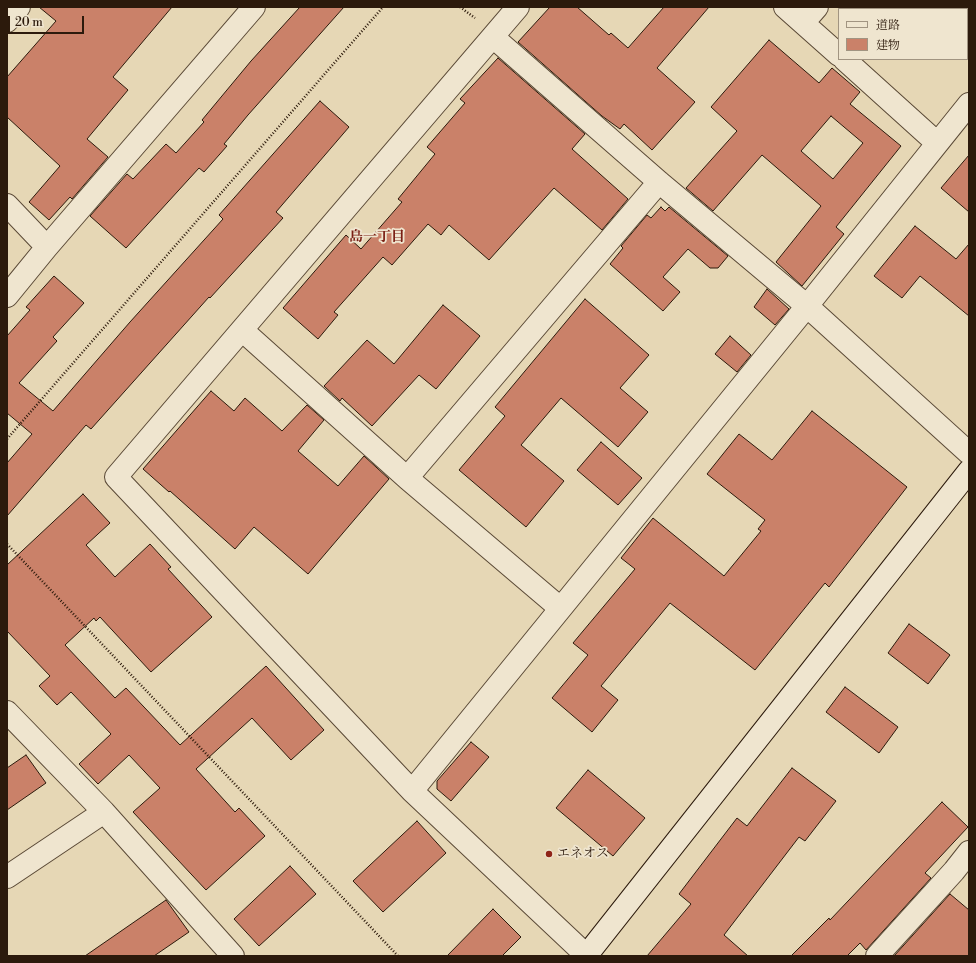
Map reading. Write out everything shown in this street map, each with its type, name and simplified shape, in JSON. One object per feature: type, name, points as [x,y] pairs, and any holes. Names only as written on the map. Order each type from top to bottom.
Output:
[{"type":"street","points":[[7,21],[19,7]]},
{"type":"street","points":[[7,296],[47,247],[254,7]]},
{"type":"street","points":[[518,7],[116,477],[412,792],[586,956],[969,471]]},
{"type":"street","points":[[785,7],[810,15],[838,54]]},
{"type":"street","points":[[493,37],[659,182],[807,306],[969,453]]},
{"type":"street","points":[[845,60],[938,143]]},
{"type":"street","points":[[412,792],[969,104]]},
{"type":"street","points":[[407,478],[659,182]]},
{"type":"street","points":[[7,205],[47,247]]},
{"type":"street","points":[[242,330],[407,478],[560,608]]},
{"type":"street","points":[[7,712],[104,812],[233,956]]},
{"type":"street","points":[[7,877],[104,812]]},
{"type":"street","points":[[877,956],[954,872],[969,852]]},
{"type":"path","points":[[7,439],[383,7]]},
{"type":"path","points":[[460,7],[474,19],[479,13]]},
{"type":"path","points":[[7,544],[398,956]]},
{"type":"building","points":[[39,7],[172,7],[113,77],[128,90],[87,139],[108,157],[72,199],[70,197],[49,220],[29,202],[60,166],[7,117],[7,77],[56,21]]},
{"type":"building","points":[[300,7],[344,7],[248,115],[224,144],[227,146],[204,172],[199,168],[126,248],[90,216],[127,174],[133,179],[166,144],[176,153],[204,122],[202,120],[251,61]]},
{"type":"building","points":[[550,7],[577,7],[609,35],[611,33],[628,48],[664,7],[709,7],[657,68],[695,102],[652,150],[624,124],[620,129],[602,116],[518,42]]},
{"type":"building","points":[[769,40],[819,83],[832,68],[860,92],[850,104],[901,146],[836,227],[844,234],[802,286],[776,262],[821,206],[762,155],[713,211],[686,188],[737,131],[711,107]],"holes":[[[831,116],[863,143],[833,179],[801,151]]]},
{"type":"building","points":[[498,58],[585,134],[572,149],[628,199],[602,230],[554,188],[489,260],[449,225],[441,235],[428,224],[392,265],[383,257],[334,312],[338,315],[318,339],[283,308],[346,235],[361,249],[402,202],[398,199],[435,154],[427,147],[465,103],[460,99]]},
{"type":"building","points":[[320,101],[349,127],[276,212],[283,218],[210,298],[209,297],[91,429],[86,425],[7,516],[7,463],[32,434],[7,413],[7,336],[30,310],[26,307],[54,276],[84,303],[53,337],[57,341],[19,383],[53,411],[130,322],[223,219],[219,215]]},
{"type":"building","points":[[969,155],[969,212],[941,188]]},
{"type":"building","points":[[661,207],[665,211],[669,207],[728,256],[718,268],[710,268],[688,249],[663,277],[680,292],[663,311],[610,264],[623,248],[621,246],[647,215],[651,218]]},
{"type":"building","points":[[915,226],[956,259],[969,244],[969,316],[920,276],[902,298],[874,276]]},
{"type":"building","points":[[767,289],[789,309],[775,325],[754,307]]},
{"type":"building","points":[[585,299],[649,355],[620,388],[648,412],[618,447],[561,398],[521,445],[564,481],[526,527],[459,470],[505,416],[495,407]]},
{"type":"building","points":[[443,305],[480,336],[436,389],[419,375],[372,426],[342,398],[340,401],[324,386],[367,340],[394,364]]},
{"type":"building","points":[[730,336],[751,355],[737,372],[715,354]]},
{"type":"building","points":[[211,391],[234,411],[245,398],[282,431],[307,405],[324,420],[298,451],[338,486],[364,456],[389,479],[308,574],[254,527],[235,549],[143,469]]},
{"type":"building","points":[[812,411],[907,487],[829,587],[825,583],[755,670],[670,603],[601,686],[618,700],[592,732],[552,698],[588,655],[573,643],[635,569],[621,558],[653,518],[724,576],[761,531],[758,529],[765,520],[707,474],[739,434],[772,460]]},
{"type":"building","points":[[601,442],[642,478],[618,505],[577,470]]},
{"type":"building","points":[[83,494],[110,523],[86,545],[115,577],[150,544],[171,567],[168,569],[212,617],[151,672],[100,617],[96,621],[94,618],[65,645],[115,698],[126,688],[180,745],[266,666],[324,730],[291,760],[252,718],[196,769],[235,812],[239,808],[265,836],[206,890],[133,812],[160,788],[129,755],[98,784],[79,764],[111,734],[71,692],[57,705],[39,686],[50,676],[7,631],[7,565]]},
{"type":"building","points":[[909,624],[950,655],[928,684],[888,653]]},
{"type":"building","points":[[845,687],[898,727],[879,753],[826,712]]},
{"type":"building","points":[[471,742],[489,757],[451,801],[437,789],[437,781]]},
{"type":"building","points":[[26,755],[46,783],[7,810],[7,768]]},
{"type":"building","points":[[792,768],[836,801],[805,841],[799,837],[724,935],[748,956],[647,956],[691,904],[679,894],[737,818],[747,826]]},
{"type":"building","points":[[588,770],[645,818],[613,856],[556,808]]},
{"type":"building","points":[[942,802],[968,827],[925,873],[931,878],[866,950],[860,943],[847,956],[791,956],[829,918],[830,920]]},
{"type":"building","points":[[417,821],[446,853],[383,912],[353,881]]},
{"type":"building","points":[[290,866],[316,894],[259,946],[234,919]]},
{"type":"building","points":[[950,894],[969,910],[969,956],[894,956]]},
{"type":"building","points":[[166,900],[189,932],[154,956],[85,956]]},
{"type":"building","points":[[493,909],[521,937],[502,956],[447,956]]},
{"type":"place","name":"エネオス","points":[[549,854]]},
{"type":"district","name":"島一丁目","points":[[377,238]]}]
